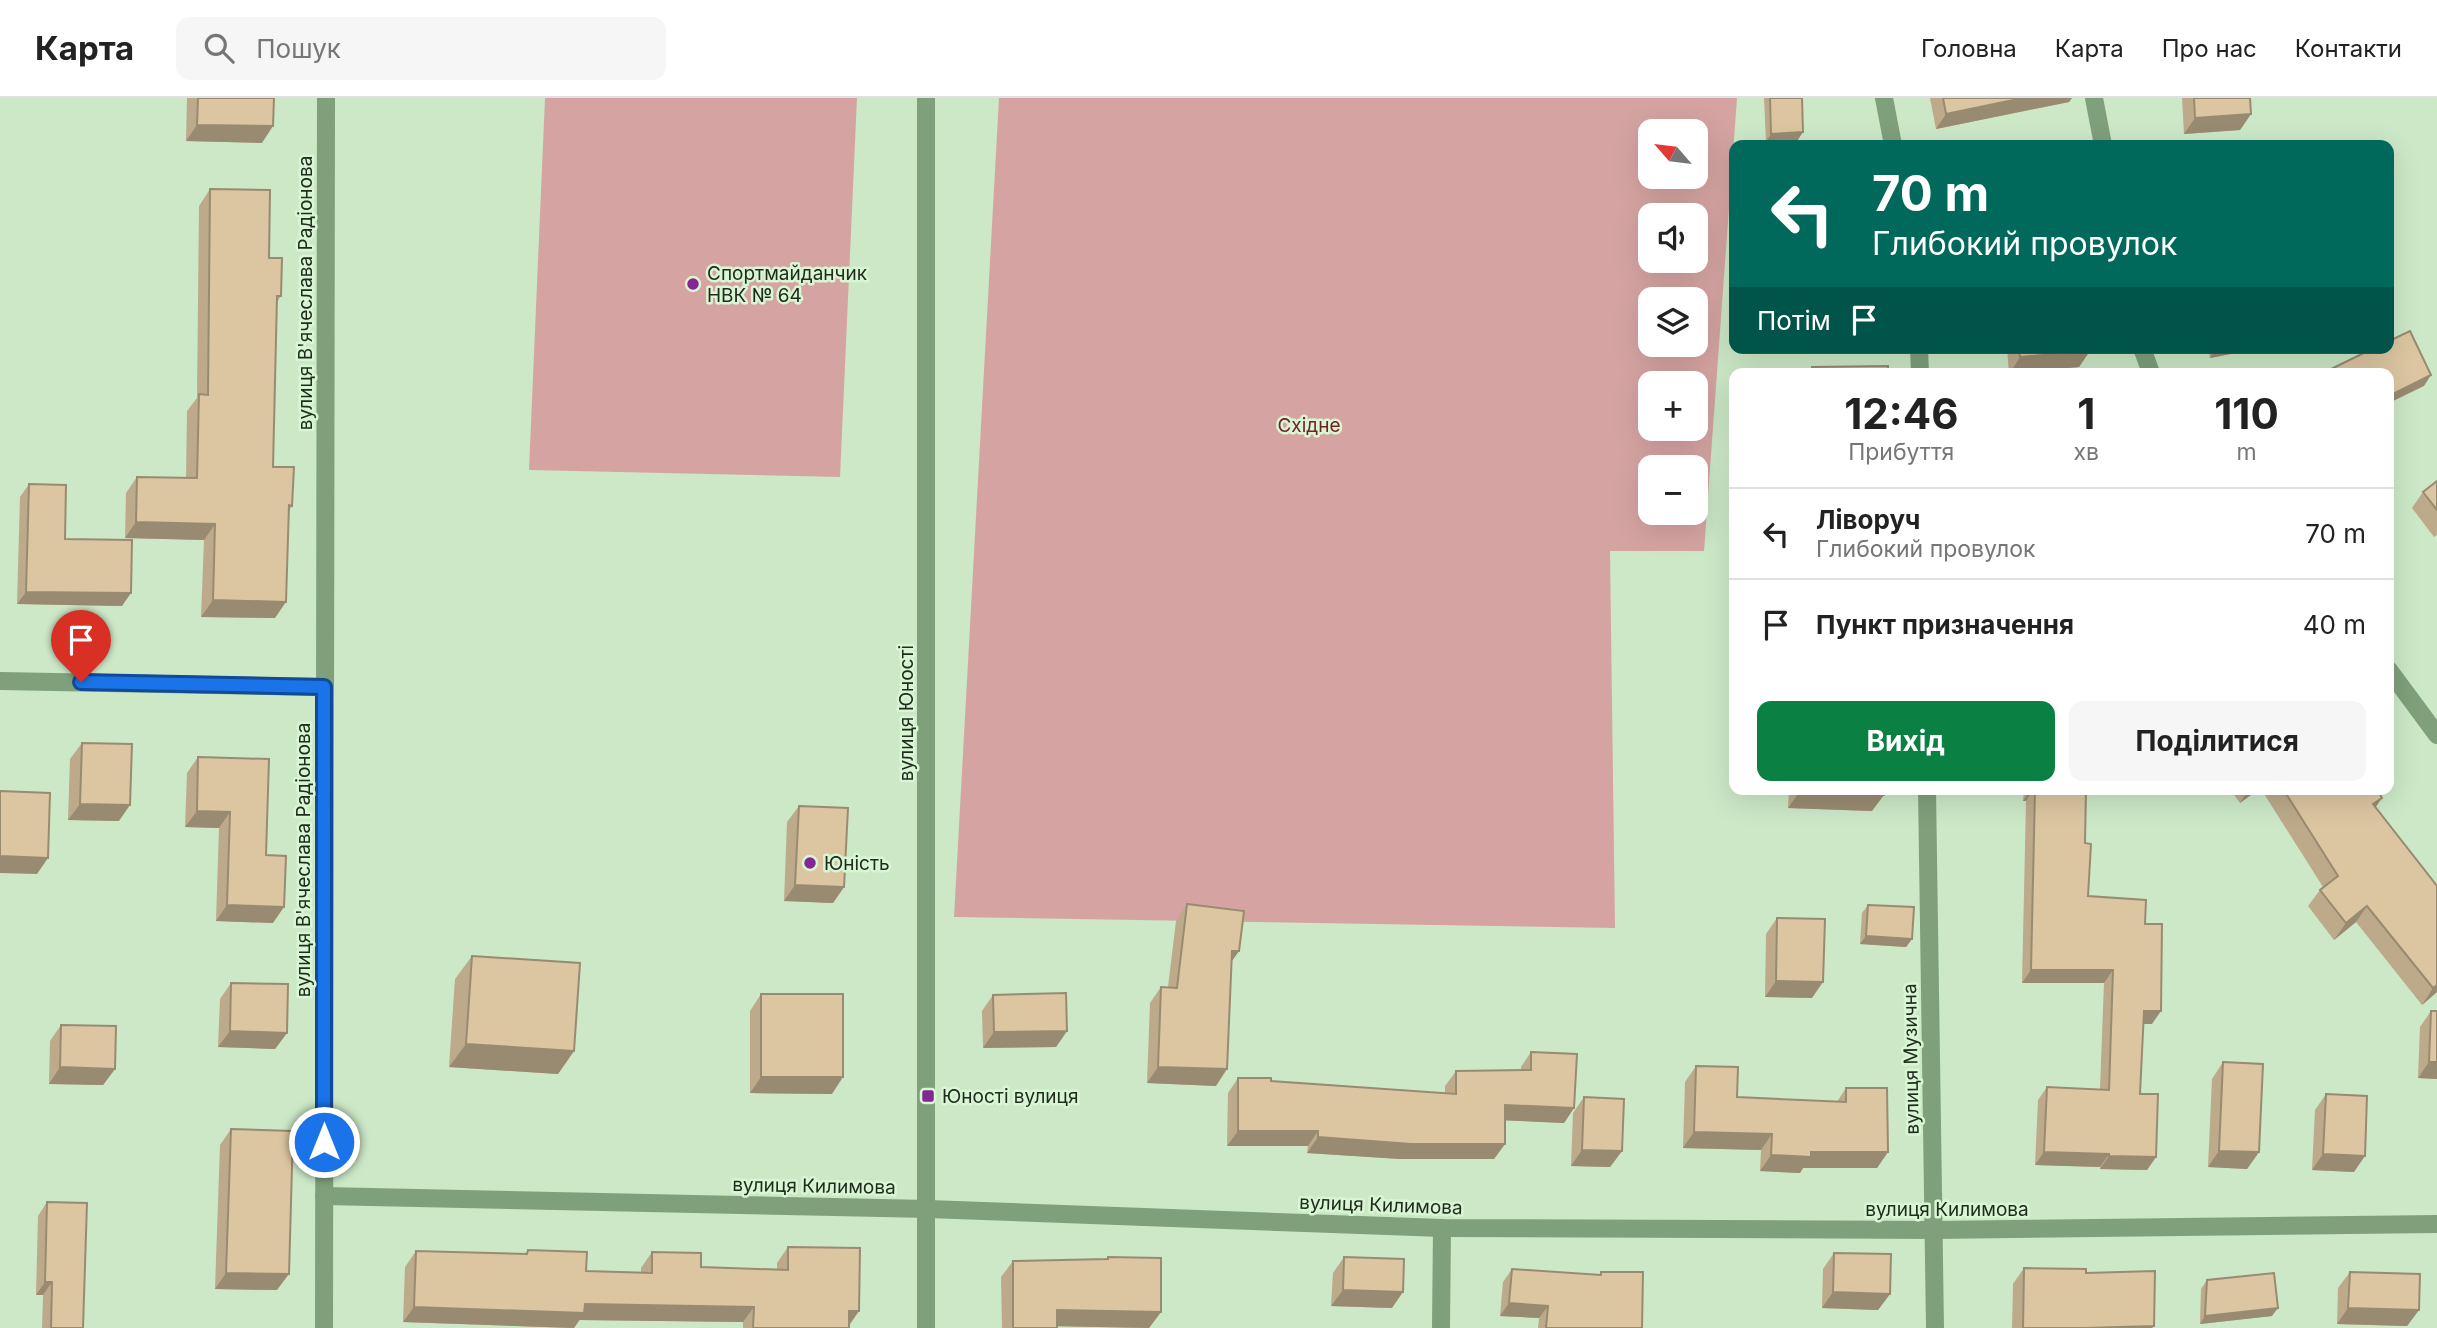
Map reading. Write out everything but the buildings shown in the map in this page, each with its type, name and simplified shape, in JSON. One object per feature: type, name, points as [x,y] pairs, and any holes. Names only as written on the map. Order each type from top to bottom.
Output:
[{"type":"street","name":"вулиця В'ячеслава Радіонова","points":[[324,1328],[326,98]]},
{"type":"street","name":"вулиця Юності","points":[[926,98],[926,1328]]},
{"type":"street","points":[[1884,98],[1893,140]]},
{"type":"street","points":[[2094,98],[2102,140]]},
{"type":"street","points":[[2394,677],[2437,735]]},
{"type":"street","points":[[0,681],[324,687]]},
{"type":"street","name":"вулиця Музична","points":[[1927,795],[1935,1328]]},
{"type":"street","name":"вулиця Килимова","points":[[324,1196],[928,1209],[1442,1228],[1934,1230],[2437,1224]]},
{"type":"street","points":[[1441,1328],[1442,1228]]},
{"type":"green space","name":"Спортмайданчик НВК № 64","points":[[545,98],[857,98],[840,477],[529,470]]},
{"type":"green space","name":"Східне","points":[[999,98],[1737,98],[1734,140],[1729,140],[1729,208],[1708,496],[1708,455],[1638,455],[1638,525],[1706,525],[1704,551],[1610,551],[1615,928],[954,917]]},
{"type":"place","name":"Спортмайданчик НВК № 64","points":[[693,284]]},
{"type":"place","name":"Юність","points":[[810,863]]},
{"type":"place","name":"Юності вулиця","points":[[928,1096]]},
{"type":"route","points":[[81,682],[324,687],[324,1142]]}]
